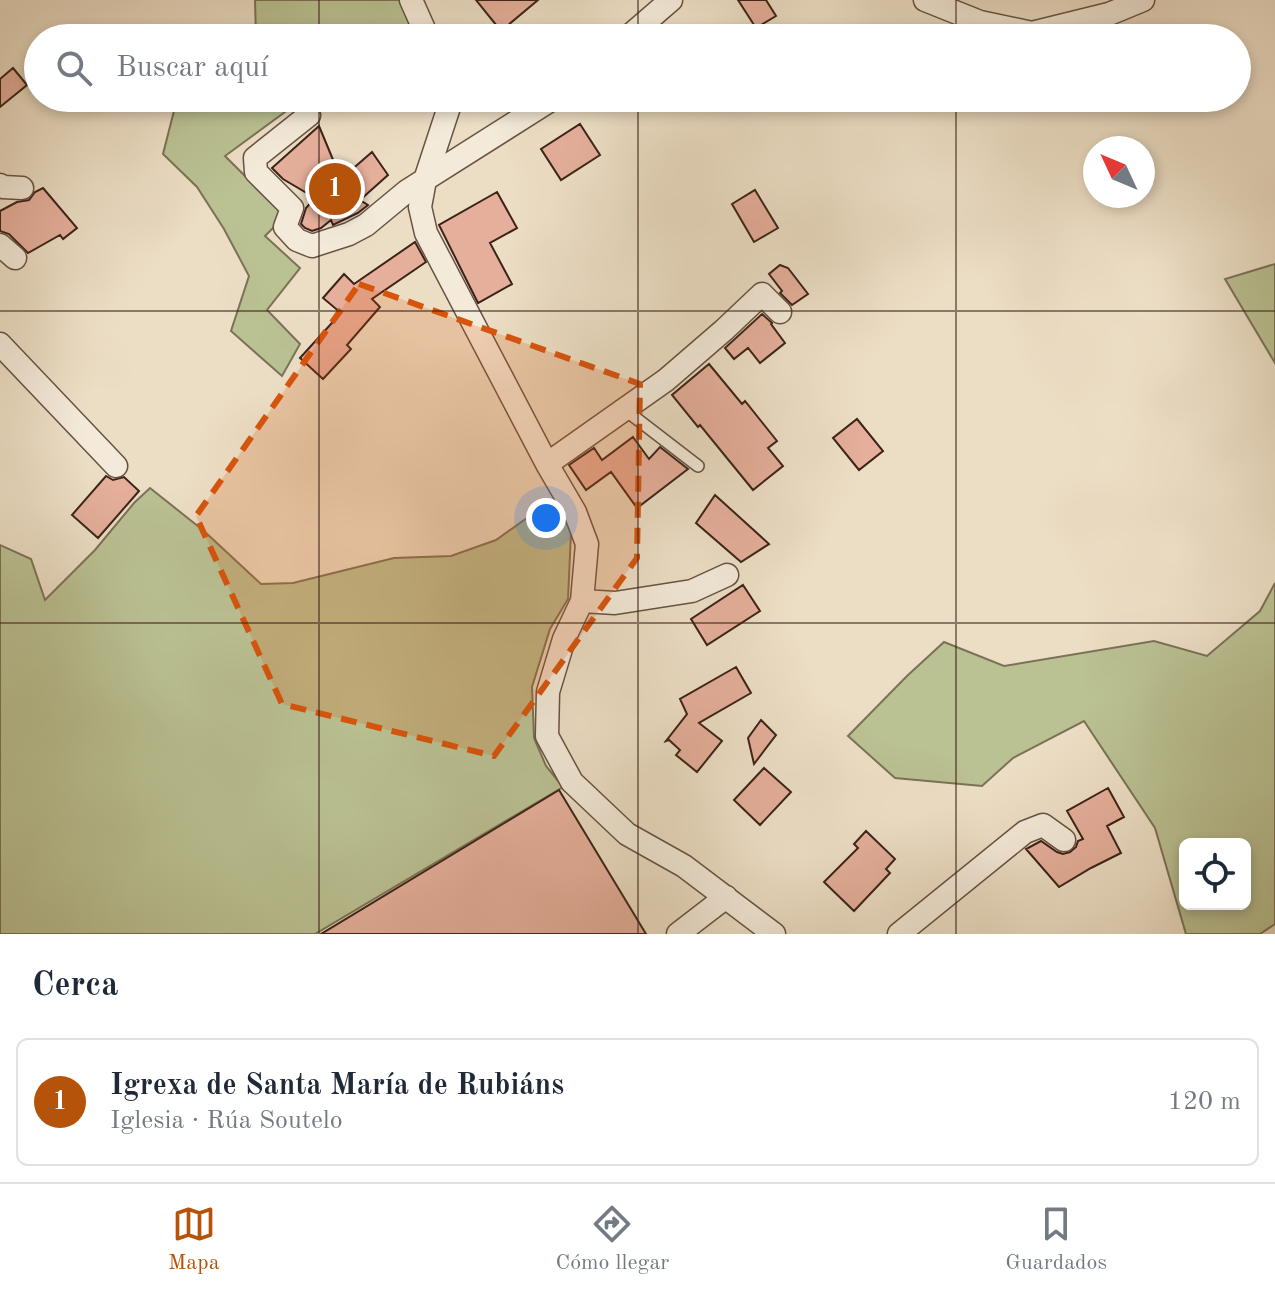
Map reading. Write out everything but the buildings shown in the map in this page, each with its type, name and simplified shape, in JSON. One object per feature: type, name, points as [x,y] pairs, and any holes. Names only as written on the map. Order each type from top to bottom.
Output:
[{"type":"street","points":[[411,0],[422,24]]},
{"type":"street","points":[[643,24],[671,0]]},
{"type":"street","points":[[925,0],[989,24]]},
{"type":"street","points":[[1068,24],[1109,14],[1143,0]]},
{"type":"street","points":[[447,112],[425,180],[420,207],[426,233],[575,512],[587,544],[582,601],[564,639],[548,692],[547,736],[572,782],[627,834],[684,866],[774,934]]},
{"type":"street","points":[[309,115],[255,158],[256,172],[292,208],[285,227],[297,240],[312,246],[366,225],[407,191],[532,112]]},
{"type":"street","points":[[547,464],[666,380],[762,294],[780,312]]},
{"type":"street","points":[[0,344],[116,466]]},
{"type":"street","points":[[582,601],[615,603],[692,591],[727,575]]},
{"type":"street","points":[[899,934],[1025,832],[1043,825],[1064,840]]},
{"type":"street","points":[[678,934],[726,897]]},
{"type":"lane","points":[[624,409],[698,466]]},
{"type":"highlighted area","points":[[359,284],[640,384],[637,558],[494,756],[282,704],[196,516]]},
{"type":"green space","points":[[255,0],[404,0],[415,24],[256,24]]},
{"type":"green space","points":[[174,112],[285,112],[225,156],[285,216],[265,236],[300,268],[267,310],[300,344],[282,376],[231,331],[249,276],[197,187],[163,154]]},
{"type":"green space","points":[[1275,264],[1275,363],[1225,279]]},
{"type":"green space","points":[[150,488],[204,531],[261,584],[293,583],[394,558],[451,556],[496,540],[534,513],[565,513],[571,533],[568,599],[550,629],[532,687],[534,738],[546,766],[563,787],[315,934],[0,934],[0,545],[31,559],[45,600]]},
{"type":"green space","points":[[1275,583],[1275,924],[1260,934],[1186,934],[1155,828],[1084,721],[1013,758],[982,786],[895,778],[848,736],[944,642],[1004,666],[1154,641],[1207,656],[1260,611]]},
{"type":"place","name":"Igrexa de Santa María de Rubiáns","points":[[335,189]]}]
